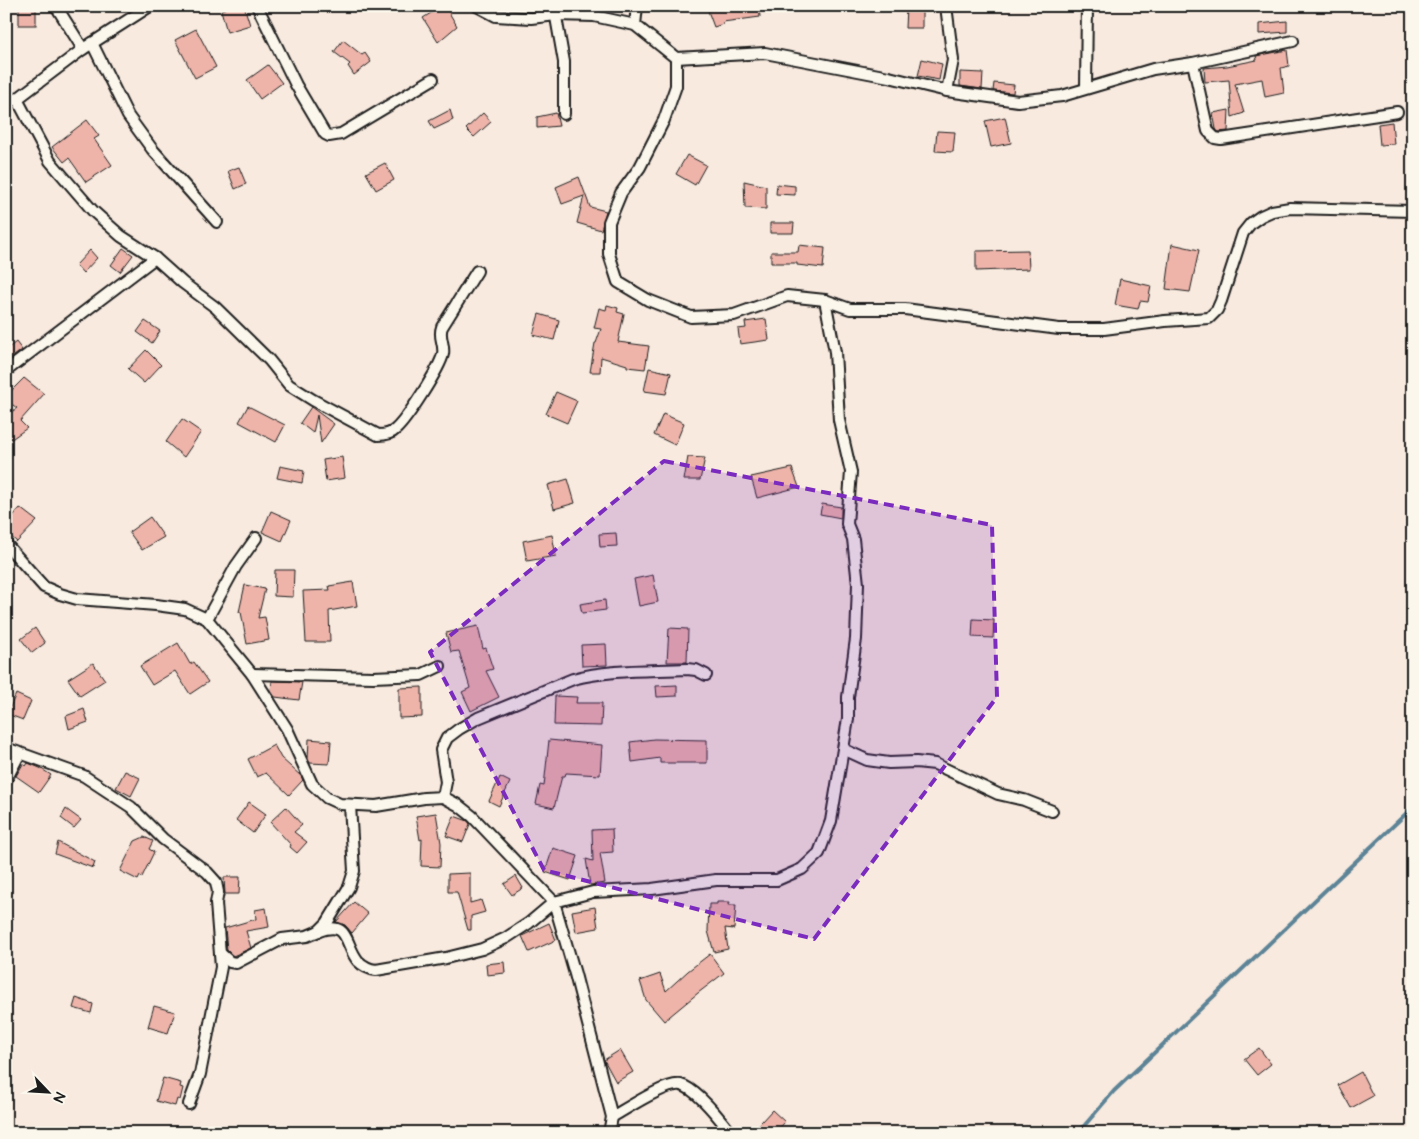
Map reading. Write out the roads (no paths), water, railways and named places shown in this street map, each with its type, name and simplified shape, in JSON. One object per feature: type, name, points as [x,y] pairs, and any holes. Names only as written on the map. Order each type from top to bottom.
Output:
[{"type":"street","points":[[56,6],[87,46],[128,116],[152,149],[217,222]]},
{"type":"street","points":[[6,100],[17,99],[87,46],[150,6]]},
{"type":"street","points":[[257,6],[296,85],[325,134],[329,136],[341,134],[433,79]]},
{"type":"street","points":[[477,6],[496,16],[531,18],[555,11],[594,16],[635,25],[676,58],[765,53],[947,90],[1018,101],[1062,96],[1153,69],[1293,41]]},
{"type":"street","points":[[635,25],[636,6]]},
{"type":"street","points":[[946,6],[953,60],[947,90]]},
{"type":"street","points":[[1086,88],[1087,6]]},
{"type":"street","points":[[555,11],[564,62],[564,114]]},
{"type":"street","points":[[676,58],[676,86],[664,120],[640,167],[621,193],[609,222],[610,254],[618,282],[648,300],[691,317],[734,315],[787,296],[825,300],[850,309],[905,309],[1058,329],[1104,330],[1165,321],[1209,318],[1217,310],[1221,301],[1243,233],[1251,223],[1261,216],[1272,211],[1290,208],[1413,211]]},
{"type":"street","points":[[1193,62],[1208,131],[1215,138],[1221,140],[1397,112]]},
{"type":"street","points":[[17,99],[50,161],[93,211],[121,236],[155,258],[183,283],[215,307],[269,360],[289,385],[378,435],[387,435],[395,430],[408,416],[418,400],[442,357],[443,345],[440,337],[442,327],[476,271]]},
{"type":"street","points":[[6,371],[155,258]]},
{"type":"street","points":[[220,953],[230,962],[236,963],[282,940],[307,936],[332,928],[339,929],[345,935],[357,960],[366,968],[376,970],[446,958],[482,948],[506,938],[529,923],[554,902],[593,892],[652,889],[716,880],[777,880],[802,869],[819,853],[831,821],[848,719],[848,697],[856,639],[858,584],[853,539],[847,524],[851,472],[839,420],[835,352],[825,300]]},
{"type":"street","points":[[207,619],[236,566],[256,538]]},
{"type":"street","points":[[6,544],[44,587],[60,594],[77,599],[156,604],[185,609],[207,619],[252,674],[287,729],[312,784],[327,798],[350,806],[376,806],[424,798],[443,797],[458,805],[472,816],[554,902],[575,974],[612,1117],[609,1133]]},
{"type":"street","points":[[252,674],[373,677],[421,675],[440,666]]},
{"type":"street","points":[[443,797],[446,782],[441,750],[447,738],[458,729],[478,718],[586,675],[687,669],[696,670],[706,675]]},
{"type":"street","points":[[6,748],[84,776],[131,807],[163,840],[207,872],[216,882],[221,967],[200,1074],[189,1104]]},
{"type":"street","points":[[843,749],[867,760],[889,763],[916,762],[935,764],[998,794],[1024,800],[1052,811]]},
{"type":"street","points":[[6,780],[20,753]]},
{"type":"street","points":[[319,932],[327,923],[349,887],[354,871],[350,806]]},
{"type":"street","points":[[612,1117],[668,1086],[682,1085],[694,1092],[708,1105],[732,1133]]},
{"type":"waterway","points":[[1078,1133],[1114,1091],[1413,807]]}]
